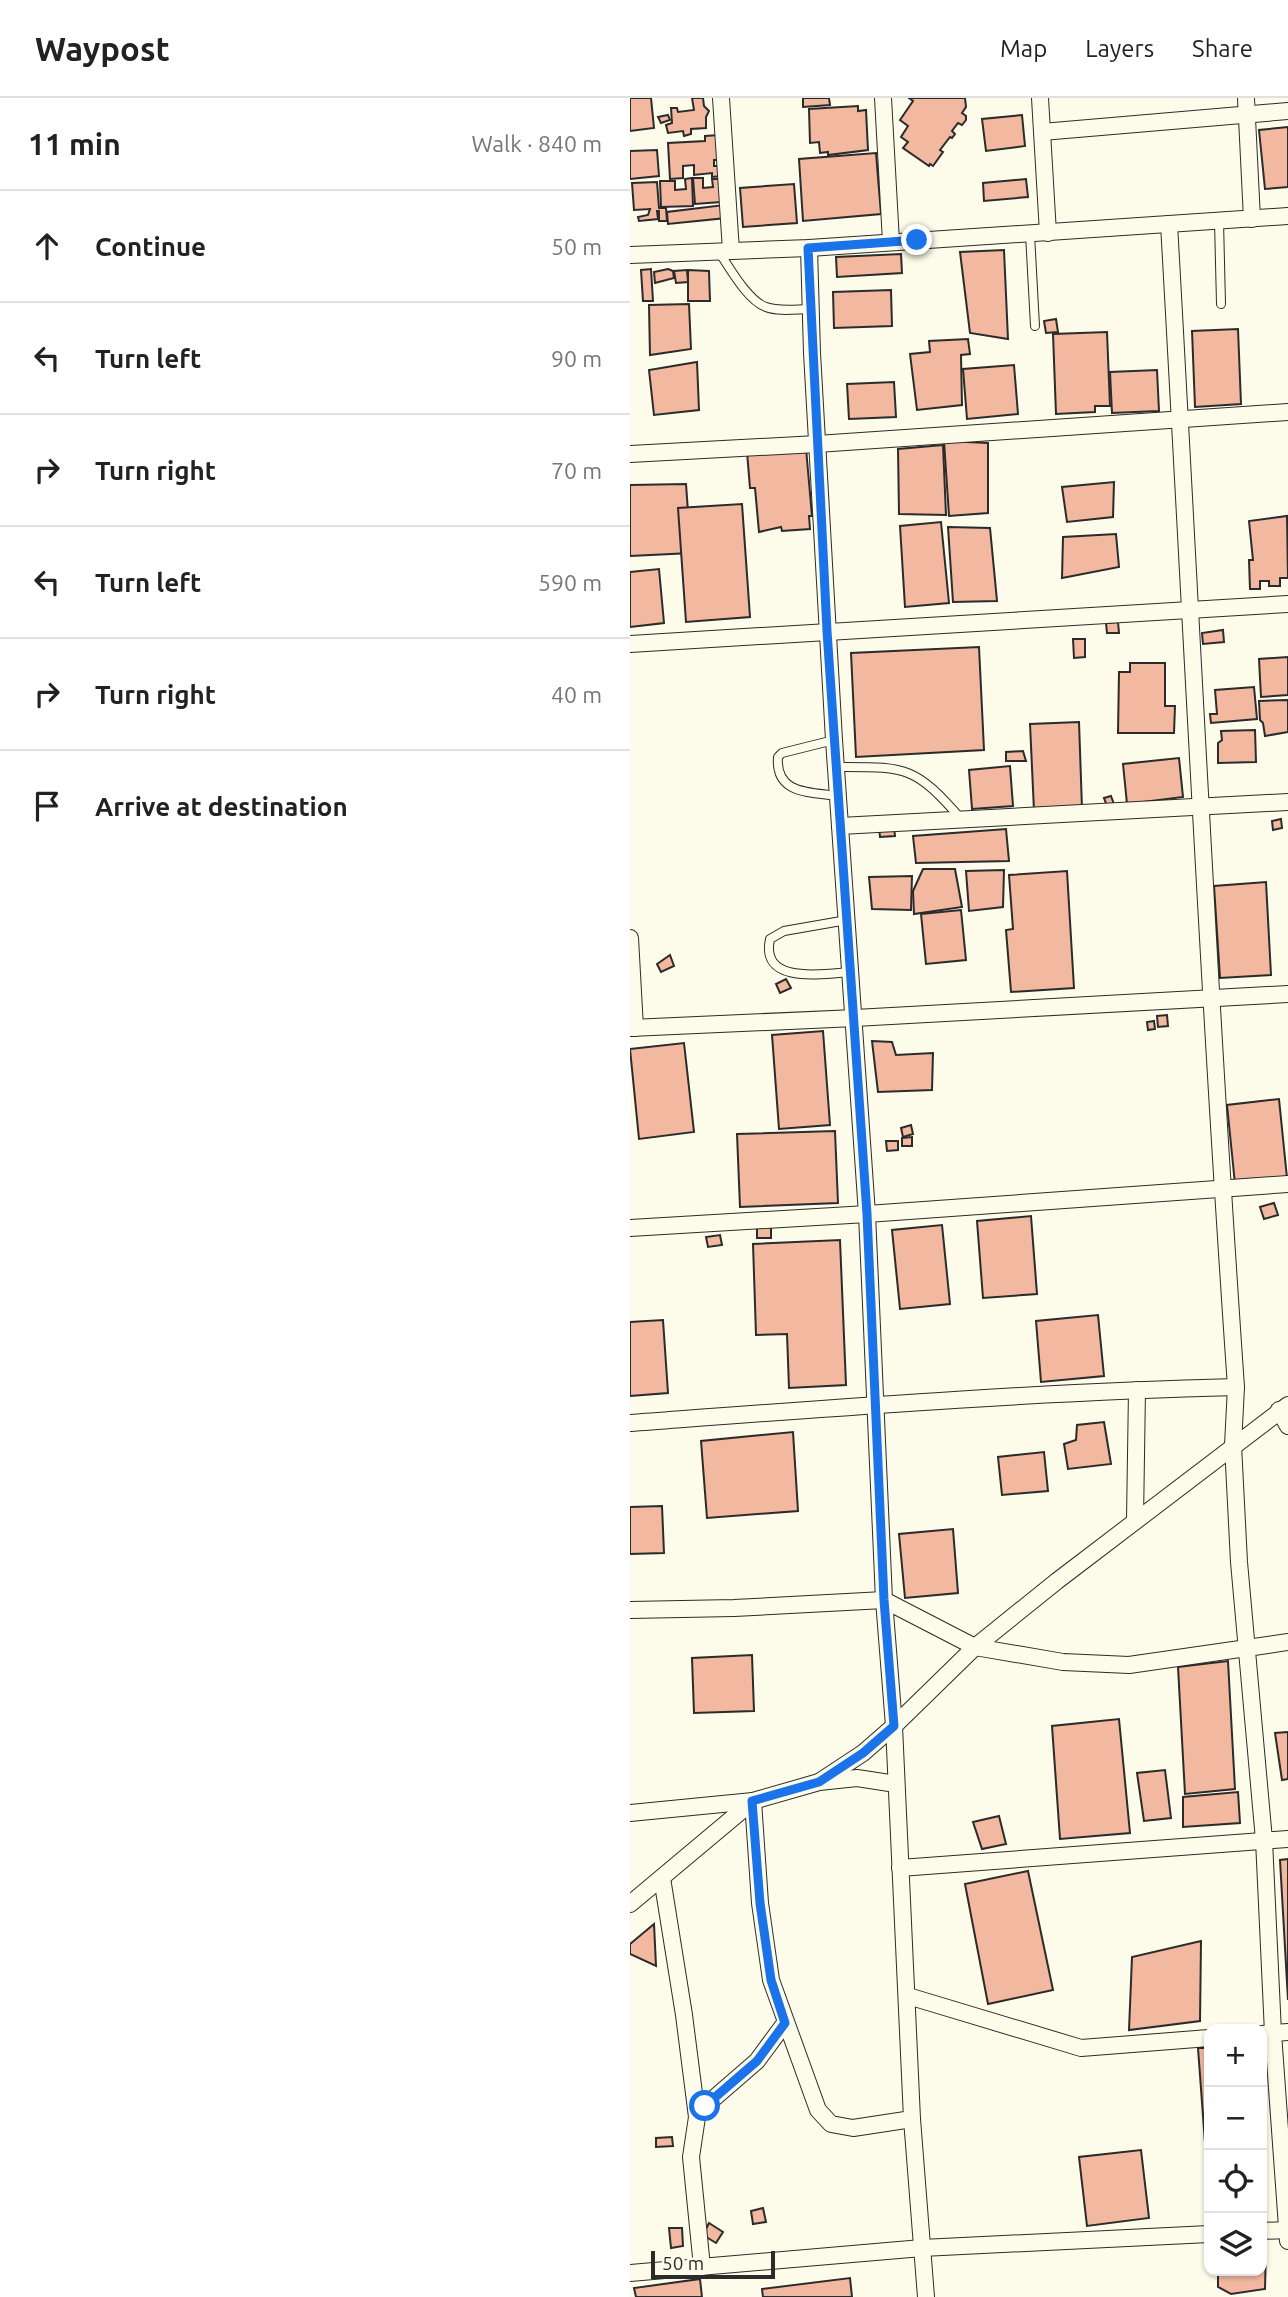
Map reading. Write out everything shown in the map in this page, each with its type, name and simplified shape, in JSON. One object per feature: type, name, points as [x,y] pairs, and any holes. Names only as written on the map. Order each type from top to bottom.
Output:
[{"type":"street","points":[[721,98],[725,251]]},
{"type":"street","points":[[883,98],[891,242]]},
{"type":"street","points":[[1040,98],[1048,233]]},
{"type":"street","points":[[1246,98],[1252,219]]},
{"type":"street","points":[[1042,132],[1288,111]]},
{"type":"street","points":[[630,255],[808,248],[1288,216]]},
{"type":"street","points":[[1169,224],[1192,610],[1210,998],[1236,1387],[1233,1445],[1239,1562],[1265,1840],[1288,2241]]},
{"type":"street","points":[[808,248],[827,631],[867,1214],[884,1600],[894,1726],[912,2119],[926,2297]]},
{"type":"street","points":[[630,454],[1288,412]]},
{"type":"street","points":[[630,644],[1288,604]]},
{"type":"street","points":[[840,826],[1288,802]]},
{"type":"street","points":[[630,938],[633,1028],[1288,994]]},
{"type":"street","points":[[630,1228],[1288,1184]]},
{"type":"street","points":[[630,1423],[875,1405],[1236,1387]]},
{"type":"street","points":[[1135,1520],[1137,1390]]},
{"type":"street","points":[[819,1782],[863,1753],[975,1647],[1135,1520],[1283,1408],[1288,1426]]},
{"type":"street","points":[[630,1610],[884,1600],[975,1647],[1063,1662],[1129,1665],[1288,1642]]},
{"type":"street","points":[[630,1813],[752,1801],[819,1782],[856,1777],[895,1783]]},
{"type":"street","points":[[630,1904],[752,1801]]},
{"type":"street","points":[[752,1801],[760,1903],[771,1980],[817,2110],[831,2124],[853,2128],[912,2119]]},
{"type":"street","points":[[900,1868],[1288,1839]]},
{"type":"street","points":[[662,1878],[697,2117],[691,2157],[702,2267]]},
{"type":"street","points":[[908,1996],[1081,2048],[1204,2038]]},
{"type":"street","points":[[697,2117],[705,2106],[757,2061],[785,2023]]},
{"type":"street","points":[[1267,2231],[1288,2230]]},
{"type":"street","points":[[630,2273],[922,2248],[1204,2234]]},
{"type":"lane","points":[[1219,221],[1221,304]]},
{"type":"lane","points":[[1030,234],[1035,326]]},
{"type":"lane","points":[[725,251],[735,277],[759,304],[768,309],[811,309]]},
{"type":"lane","points":[[834,740],[782,753],[778,762],[782,779],[790,787],[838,796]]},
{"type":"lane","points":[[836,767],[890,767],[914,774],[936,790],[962,820]]},
{"type":"lane","points":[[847,920],[784,931],[770,939],[767,953],[772,964],[789,973],[851,972]]},
{"type":"building","points":[[630,98],[651,98],[654,128],[630,131]]},
{"type":"building","points":[[692,98],[703,98],[704,106],[709,111],[706,128],[691,129],[691,134],[684,136],[683,131],[668,133],[666,125],[672,123],[671,108],[677,108],[678,112],[694,110]]},
{"type":"building","points":[[803,98],[829,98],[830,105],[803,107]]},
{"type":"building","points":[[909,98],[965,98],[966,107],[962,113],[966,120],[962,125],[958,123],[952,131],[955,134],[940,150],[943,152],[933,166],[903,148],[908,142],[901,137],[908,126],[900,120],[913,101]]},
{"type":"building","points":[[858,106],[858,111],[866,110],[868,150],[828,155],[828,152],[820,153],[819,142],[810,143],[809,109]]},
{"type":"building","points":[[668,115],[670,120],[661,123],[658,117]]},
{"type":"building","points":[[1022,115],[1025,146],[986,151],[982,119]]},
{"type":"building","points":[[1288,127],[1288,187],[1265,189],[1259,130]]},
{"type":"building","points":[[719,135],[720,160],[714,160],[714,166],[721,166],[722,176],[712,177],[712,173],[694,175],[694,165],[683,166],[683,178],[670,179],[668,143],[705,141],[705,136]]},
{"type":"building","points":[[657,150],[659,176],[630,179],[630,151]]},
{"type":"building","points":[[876,153],[881,214],[803,221],[799,159]]},
{"type":"building","points":[[692,178],[693,206],[661,207],[660,181],[675,181],[675,190],[686,189],[685,179]]},
{"type":"building","points":[[693,178],[703,178],[703,188],[713,187],[712,179],[719,179],[721,202],[695,204]]},
{"type":"building","points":[[1026,179],[1028,197],[984,201],[983,183]]},
{"type":"building","points":[[657,182],[659,208],[666,208],[667,221],[659,221],[657,211],[658,219],[639,221],[638,217],[648,215],[650,209],[634,210],[632,183]]},
{"type":"building","points":[[794,184],[797,223],[743,227],[740,188]]},
{"type":"building","points":[[724,205],[726,218],[668,224],[667,212]]},
{"type":"building","points":[[1004,250],[1008,339],[970,333],[960,252]]},
{"type":"building","points":[[901,254],[902,273],[837,277],[836,257]]},
{"type":"building","points":[[651,269],[653,301],[643,301],[641,270]]},
{"type":"building","points":[[668,269],[673,271],[674,278],[655,283],[654,272]]},
{"type":"building","points":[[687,270],[688,282],[676,283],[674,271]]},
{"type":"building","points":[[688,270],[709,271],[710,301],[688,301]]},
{"type":"building","points":[[891,290],[892,326],[834,328],[833,292]]},
{"type":"building","points":[[689,304],[691,349],[650,355],[649,305]]},
{"type":"building","points":[[1056,319],[1058,332],[1046,333],[1044,321]]},
{"type":"building","points":[[1238,329],[1241,404],[1195,407],[1192,331]]},
{"type":"building","points":[[1107,332],[1110,406],[1095,406],[1095,412],[1056,414],[1053,334]]},
{"type":"building","points":[[968,339],[970,354],[961,355],[962,405],[917,410],[910,354],[930,352],[929,341]]},
{"type":"building","points":[[697,362],[699,410],[654,415],[649,370]]},
{"type":"building","points":[[1014,365],[1018,414],[967,419],[963,369]]},
{"type":"building","points":[[1157,370],[1159,411],[1112,413],[1110,372]]},
{"type":"building","points":[[894,382],[896,417],[849,419],[847,384]]},
{"type":"building","points":[[944,441],[988,443],[988,513],[949,516]]},
{"type":"building","points":[[943,445],[946,515],[899,514],[898,449]]},
{"type":"building","points":[[806,448],[812,516],[809,516],[810,529],[782,531],[781,527],[759,532],[755,488],[750,488],[747,452]]},
{"type":"building","points":[[1114,482],[1113,517],[1067,522],[1062,487]]},
{"type":"building","points":[[686,484],[691,553],[630,556],[630,485]]},
{"type":"building","points":[[742,504],[750,617],[686,622],[678,508]]},
{"type":"building","points":[[1287,516],[1288,578],[1280,578],[1280,586],[1269,586],[1269,581],[1260,581],[1260,589],[1250,589],[1249,560],[1253,560],[1249,521]]},
{"type":"building","points":[[941,522],[949,603],[905,607],[900,526]]},
{"type":"building","points":[[948,527],[990,528],[997,601],[953,602]]},
{"type":"building","points":[[1116,534],[1119,567],[1062,578],[1063,537]]},
{"type":"building","points":[[659,569],[664,623],[630,627],[630,572]]},
{"type":"building","points":[[1118,622],[1119,633],[1107,633],[1106,623]]},
{"type":"building","points":[[1223,630],[1224,642],[1203,644],[1202,633]]},
{"type":"building","points":[[1073,639],[1085,639],[1085,657],[1074,658]]},
{"type":"building","points":[[979,647],[984,750],[856,757],[851,653]]},
{"type":"building","points":[[1288,657],[1288,695],[1261,697],[1259,659]]},
{"type":"building","points":[[1130,663],[1165,663],[1165,706],[1175,706],[1174,733],[1118,733],[1119,672],[1130,672]]},
{"type":"building","points":[[1254,687],[1257,719],[1211,723],[1210,714],[1217,714],[1215,690]]},
{"type":"building","points":[[1288,700],[1288,732],[1265,736],[1260,720],[1259,701]]},
{"type":"building","points":[[1079,722],[1082,808],[1034,811],[1030,724]]},
{"type":"building","points":[[1255,730],[1256,762],[1218,763],[1221,731]]},
{"type":"building","points":[[1023,751],[1026,761],[1006,761],[1006,752]]},
{"type":"building","points":[[1179,758],[1183,797],[1127,804],[1123,764]]},
{"type":"building","points":[[1010,766],[1013,806],[972,809],[969,770]]},
{"type":"building","points":[[1111,796],[1115,807],[1108,809],[1104,798]]},
{"type":"building","points":[[1281,819],[1282,828],[1273,830],[1272,821]]},
{"type":"building","points":[[894,826],[895,836],[880,837],[879,827]]},
{"type":"building","points":[[1006,829],[1009,861],[916,863],[913,836]]},
{"type":"building","points":[[923,869],[955,869],[962,907],[914,914],[913,891]]},
{"type":"building","points":[[1004,870],[1003,907],[969,911],[966,871]]},
{"type":"building","points":[[1067,871],[1074,988],[1011,992],[1006,930],[1013,929],[1009,875]]},
{"type":"building","points":[[912,876],[911,910],[872,909],[869,877]]},
{"type":"building","points":[[1266,882],[1271,975],[1220,978],[1214,886]]},
{"type":"building","points":[[961,910],[966,960],[926,964],[921,914]]},
{"type":"building","points":[[670,955],[674,966],[661,972],[657,964]]},
{"type":"building","points":[[786,979],[791,988],[780,993],[776,984]]},
{"type":"building","points":[[1167,1015],[1168,1026],[1158,1027],[1157,1016]]},
{"type":"building","points":[[1154,1021],[1155,1029],[1148,1030],[1147,1022]]},
{"type":"building","points":[[823,1031],[830,1125],[779,1129],[772,1035]]},
{"type":"building","points":[[872,1041],[892,1042],[896,1055],[933,1053],[932,1090],[878,1092]]},
{"type":"building","points":[[684,1043],[694,1132],[639,1139],[630,1049]]},
{"type":"building","points":[[1279,1099],[1287,1178],[1235,1184],[1227,1105]]},
{"type":"building","points":[[911,1125],[913,1134],[903,1137],[901,1128]]},
{"type":"building","points":[[835,1131],[838,1203],[740,1207],[737,1134]]},
{"type":"building","points":[[912,1137],[912,1146],[902,1146],[902,1138]]},
{"type":"building","points":[[886,1141],[898,1141],[898,1150],[887,1151]]},
{"type":"building","points":[[1274,1203],[1278,1215],[1264,1219],[1260,1207]]},
{"type":"building","points":[[1031,1216],[1037,1294],[983,1298],[977,1221]]},
{"type":"building","points":[[942,1225],[950,1304],[900,1309],[892,1230]]},
{"type":"building","points":[[757,1226],[771,1226],[771,1238],[757,1238]]},
{"type":"building","points":[[720,1235],[722,1245],[708,1247],[706,1237]]},
{"type":"building","points":[[840,1240],[846,1385],[789,1388],[787,1334],[756,1335],[753,1244]]},
{"type":"building","points":[[1098,1315],[1104,1376],[1041,1382],[1036,1321]]},
{"type":"building","points":[[663,1320],[668,1393],[630,1396],[630,1322]]},
{"type":"building","points":[[1104,1422],[1111,1464],[1068,1469],[1064,1444],[1076,1440],[1077,1425]]},
{"type":"building","points":[[793,1432],[798,1511],[707,1518],[701,1441]]},
{"type":"building","points":[[1044,1452],[1048,1491],[1002,1495],[998,1457]]},
{"type":"building","points":[[662,1506],[664,1553],[630,1554],[630,1507]]},
{"type":"building","points":[[953,1529],[958,1593],[905,1598],[899,1534]]},
{"type":"building","points":[[752,1655],[754,1711],[694,1713],[692,1658]]},
{"type":"building","points":[[1228,1661],[1235,1789],[1185,1794],[1178,1667]]},
{"type":"building","points":[[1119,1719],[1130,1833],[1060,1839],[1052,1726]]},
{"type":"building","points":[[1288,1732],[1288,1779],[1282,1780],[1275,1733]]},
{"type":"building","points":[[1165,1770],[1171,1818],[1144,1821],[1137,1773]]},
{"type":"building","points":[[1238,1792],[1240,1823],[1183,1827],[1183,1797]]},
{"type":"building","points":[[999,1816],[1006,1844],[982,1849],[973,1822]]},
{"type":"building","points":[[1288,1859],[1288,2000],[1280,1860]]},
{"type":"building","points":[[1028,1871],[1053,1990],[988,2004],[965,1884]]},
{"type":"building","points":[[654,1924],[656,1966],[630,1954],[630,1944]]},
{"type":"building","points":[[1201,1941],[1200,2021],[1129,2030],[1132,1957]]},
{"type":"building","points":[[1198,2048],[1204,2048],[1204,2129]]},
{"type":"building","points":[[672,2137],[673,2146],[656,2147],[656,2138]]},
{"type":"building","points":[[1141,2150],[1149,2218],[1087,2226],[1079,2157]]},
{"type":"building","points":[[763,2208],[766,2222],[753,2224],[751,2211]]},
{"type":"building","points":[[709,2223],[723,2232],[716,2243],[703,2235]]},
{"type":"building","points":[[669,2228],[682,2228],[683,2246],[671,2248]]},
{"type":"building","points":[[1218,2276],[1265,2276],[1265,2289],[1231,2294],[1218,2287]]},
{"type":"building","points":[[850,2278],[852,2297],[763,2297],[762,2289]]},
{"type":"building","points":[[700,2279],[702,2297],[636,2297],[634,2288]]},
{"type":"route","points":[[705,2106],[757,2061],[785,2023],[771,1980],[760,1903],[752,1801],[819,1782],[863,1753],[894,1726],[884,1600],[867,1214],[827,631],[808,248],[917,240]]}]
